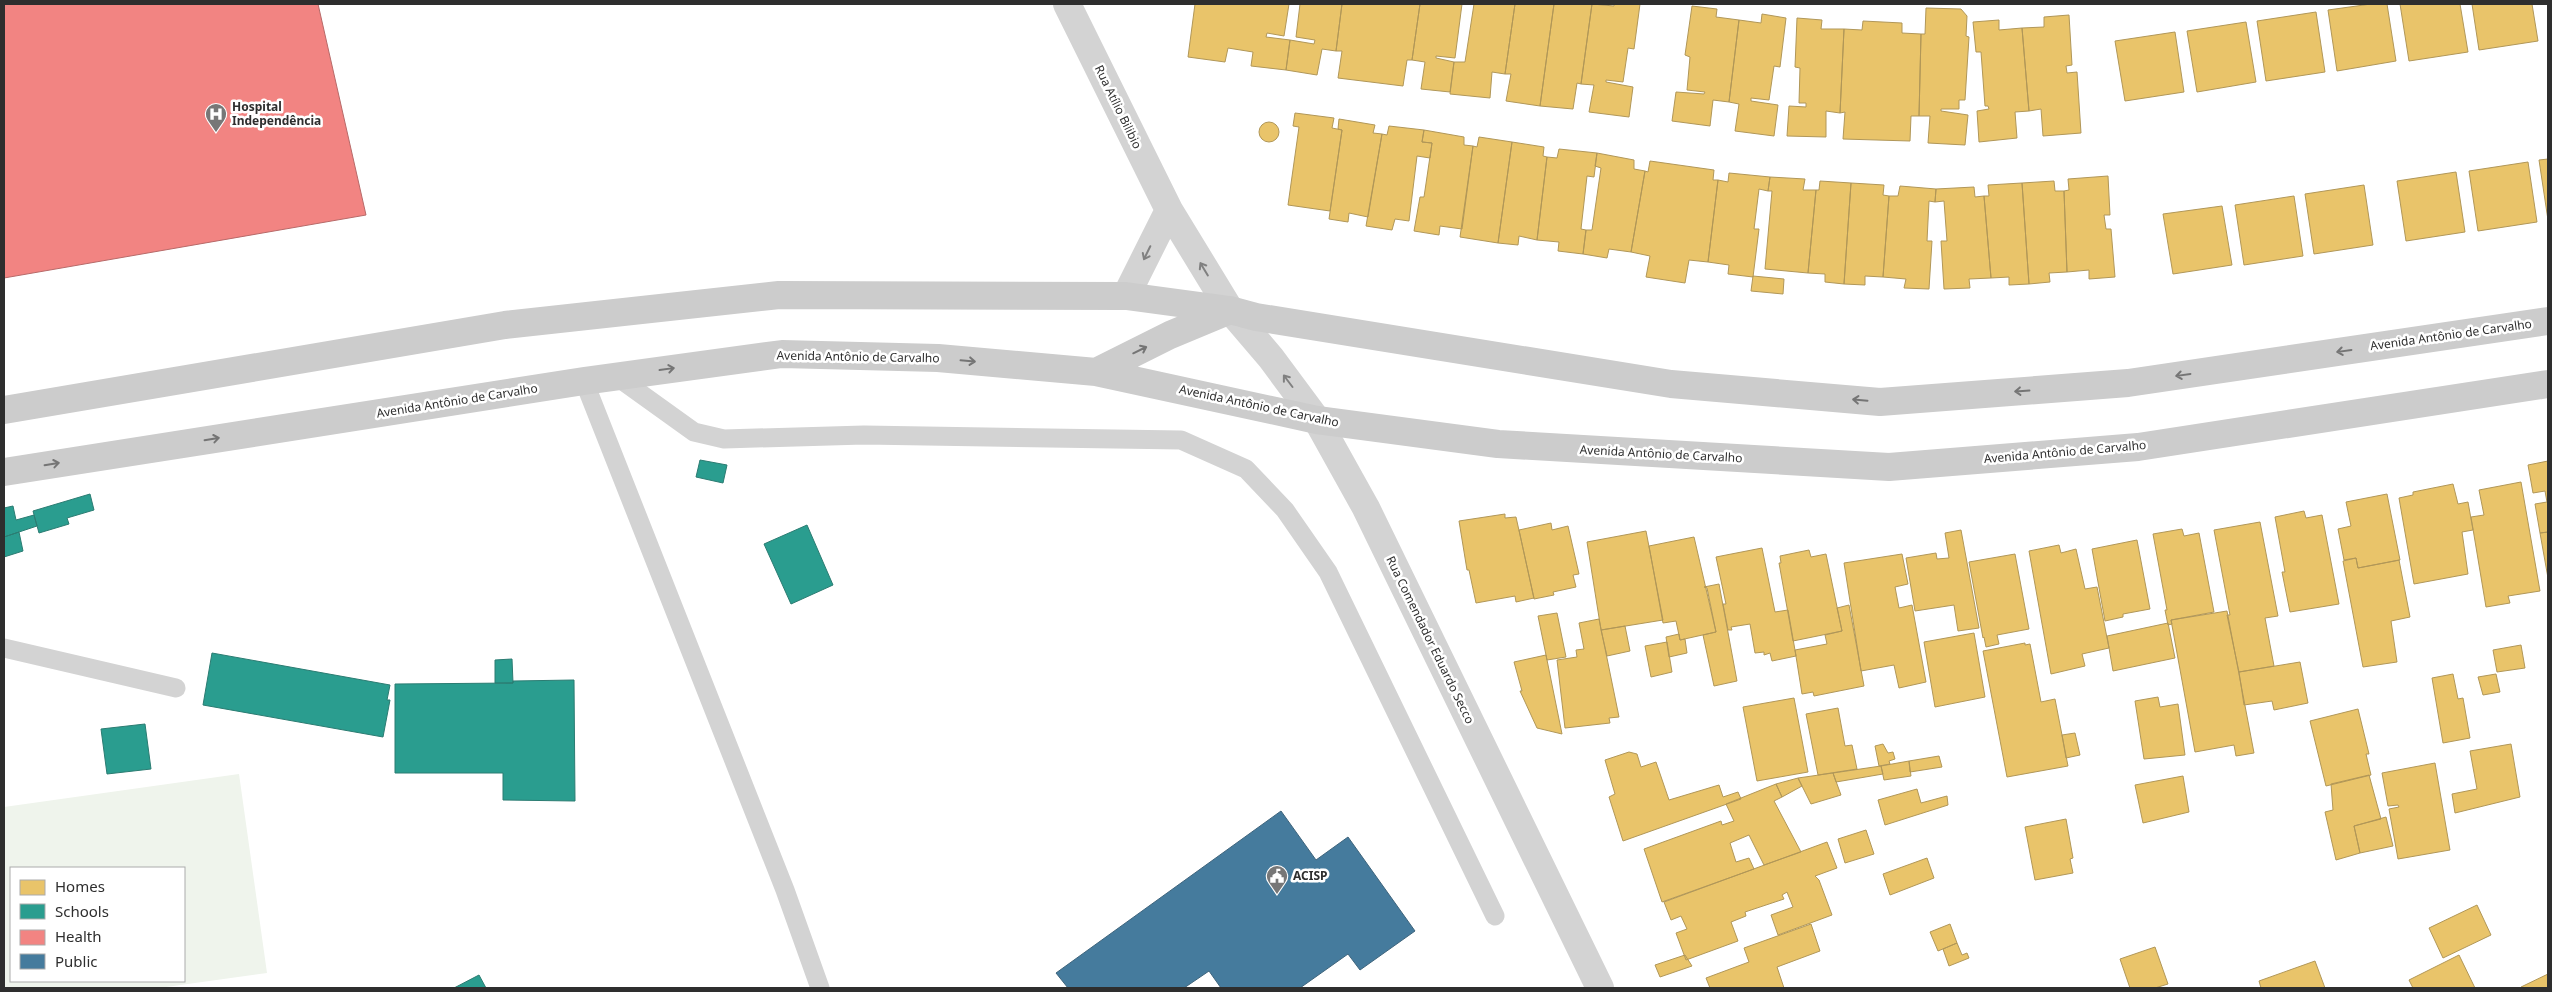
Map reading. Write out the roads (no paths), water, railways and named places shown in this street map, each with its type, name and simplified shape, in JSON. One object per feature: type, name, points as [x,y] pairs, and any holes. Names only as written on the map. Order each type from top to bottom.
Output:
[{"type":"main road","name":"Avenida Antônio de Carvalho","points":[[4,410],[505,325],[770,296],[1126,296],[1230,310],[1256,317],[1672,384],[1880,402],[2128,383],[2548,321]]},
{"type":"main road","points":[[1096,372],[1170,336],[1230,310]]},
{"type":"main road","name":"Avenida Antônio de Carvalho","points":[[4,472],[616,376],[782,354],[938,358],[1096,372],[1317,420],[1498,444],[1889,468],[2138,447],[2548,384]]},
{"type":"street","name":"Rua Atílio Bilibio","points":[[1067,4],[1169,210],[1230,310]]},
{"type":"street","points":[[1126,296],[1169,210]]},
{"type":"street","name":"Rua Comendador Eduardo Secco","points":[[1230,310],[1271,358],[1317,420],[1366,508],[1600,988]]},
{"type":"lane","points":[[616,376],[694,432],[724,439],[864,435],[1181,440],[1246,469],[1285,510],[1328,572],[1494,916]]},
{"type":"lane","points":[[584,381],[784,890],[820,988]]},
{"type":"lane","points":[[4,648],[176,688]]},
{"type":"place","name":"Hospital Independência","points":[[216,133]]},
{"type":"place","name":"ACISP","points":[[1277,895]]}]
